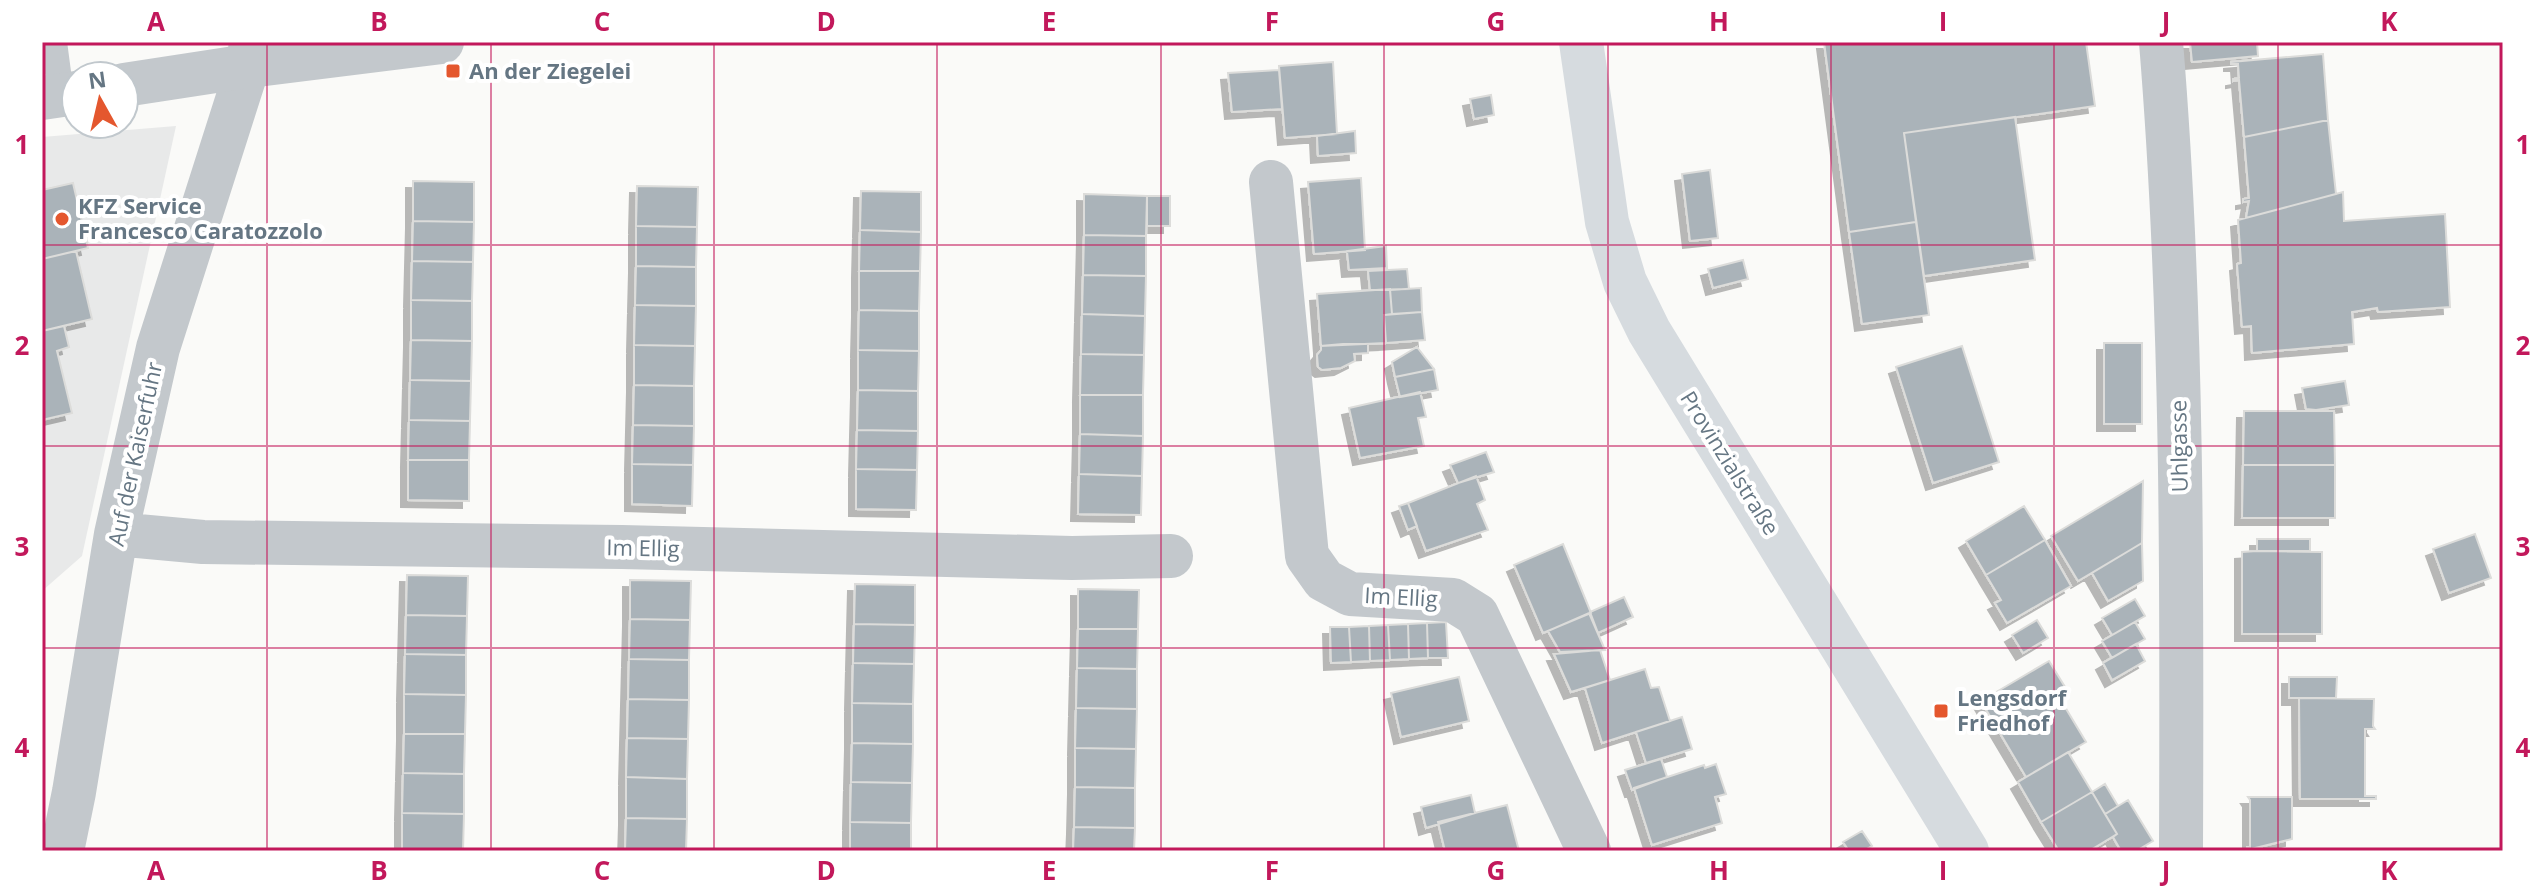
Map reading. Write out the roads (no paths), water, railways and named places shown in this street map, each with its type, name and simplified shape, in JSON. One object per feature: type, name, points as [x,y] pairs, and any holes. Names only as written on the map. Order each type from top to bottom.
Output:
[{"type":"main road","name":"Provinzialstraße","points":[[1581,42],[1607,222],[1625,282],[1649,331],[1967,851]]},
{"type":"street","points":[[140,81],[250,54],[442,42]]},
{"type":"street","name":"Uhlgasse","points":[[2161,42],[2170,149],[2177,325],[2181,851]]},
{"type":"street","name":"Auf der Kaiserfuhr","points":[[62,851],[116,534],[158,348],[250,54]]},
{"type":"street","name":"Im Ellig","points":[[1271,182],[1307,556],[1324,580],[1350,594],[1453,600],[1477,615],[1589,851]]},
{"type":"street","name":"Im Ellig","points":[[116,534],[203,542],[622,547],[1072,558],[1171,556]]},
{"type":"lane","points":[[54,42],[60,95]]},
{"type":"place","name":"An der Ziegelei","points":[[453,71]]},
{"type":"place","name":"KFZ Service Francesco Caratozzolo","points":[[62,219]]},
{"type":"place","name":"Lengsdorf Friedhof","points":[[1941,711]]}]
